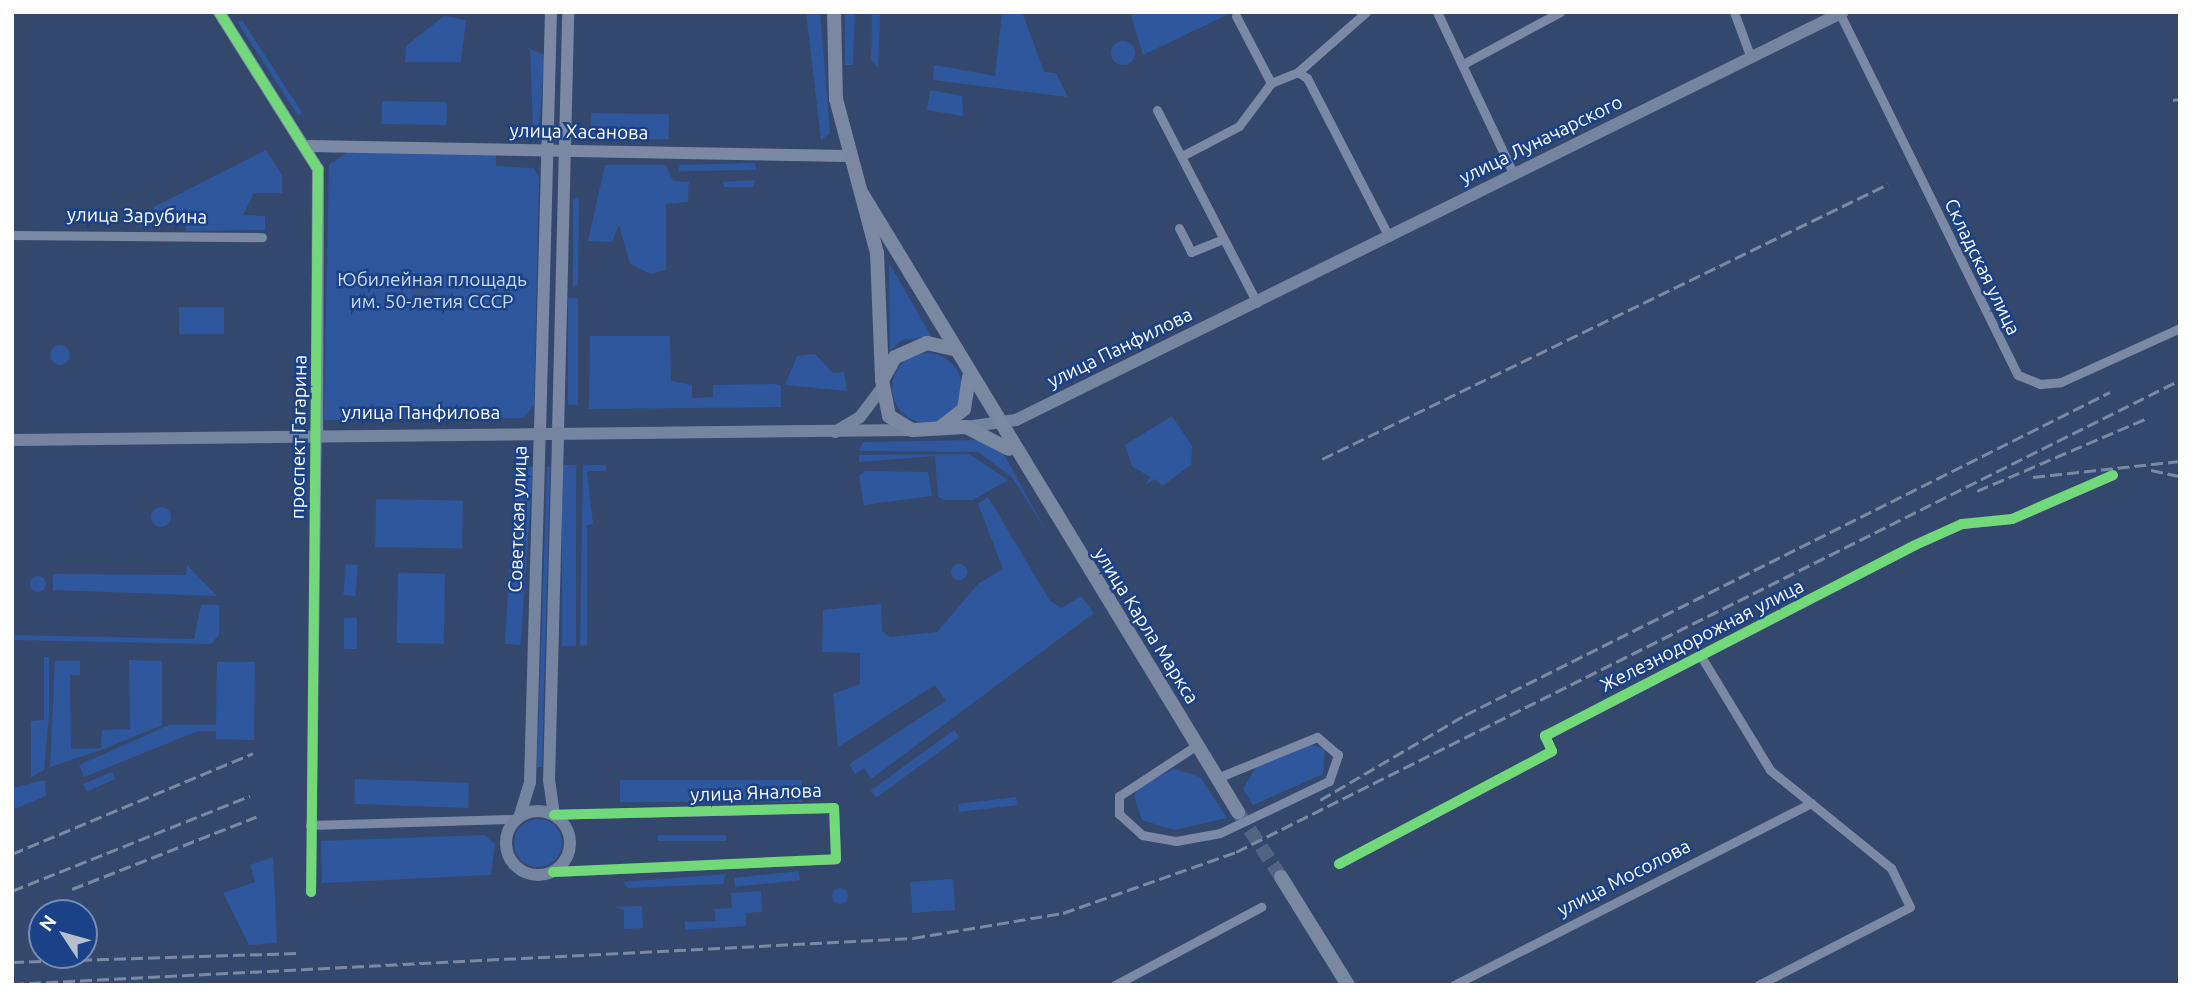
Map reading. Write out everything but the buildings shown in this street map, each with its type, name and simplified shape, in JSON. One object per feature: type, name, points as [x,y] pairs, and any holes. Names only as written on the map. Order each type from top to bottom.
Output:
[{"type":"main road","points":[[834,12],[833,74],[848,156],[861,192],[877,253],[882,384],[889,415],[912,430],[1000,426]]},
{"type":"main road","name":"улица Луначарского","points":[[1256,303],[1842,13]]},
{"type":"main road","points":[[861,192],[968,373],[964,409],[937,429]]},
{"type":"main road","name":"улица Панфилова","points":[[1000,426],[1256,303]]},
{"type":"main road","points":[[830,434],[860,416],[910,348],[935,343],[953,349]]},
{"type":"main road","name":"улица Карла Маркса","points":[[968,373],[1238,812]]},
{"type":"main road","name":"улица Карла Маркса","points":[[966,427],[1002,441],[1020,460]]},
{"type":"main road","name":"улица Панфилова","points":[[12,440],[317,432],[830,434],[912,430]]},
{"type":"main road","name":"Советская улица","points":[[517,817],[530,782],[540,431]]},
{"type":"main road","name":"Советская улица","points":[[554,815],[558,432]]},
{"type":"main road","points":[[554,815],[570,844],[553,872],[532,875],[514,865],[506,842],[517,817],[554,815]]},
{"type":"main road","points":[[1280,877],[1348,985]]},
{"type":"street","name":"проспект Гагарина","points":[[219,12],[309,146],[318,169],[311,892]]},
{"type":"street","name":"Советская улица","points":[[540,431],[551,12]]},
{"type":"street","name":"Советская улица","points":[[558,432],[568,12]]},
{"type":"street","points":[[1182,156],[1239,126],[1271,83],[1298,72],[1366,12]]},
{"type":"street","points":[[1437,12],[1465,63],[1514,175]]},
{"type":"street","points":[[1465,63],[1560,12]]},
{"type":"street","points":[[1734,12],[1751,58]]},
{"type":"street","name":"Складская улица","points":[[1842,13],[2018,375],[2040,384],[2061,382],[2180,328]]},
{"type":"street","points":[[1236,16],[1271,83]]},
{"type":"street","points":[[1298,72],[1389,237]]},
{"type":"street","points":[[1157,110],[1256,303]]},
{"type":"street","name":"улица Хасанова","points":[[309,146],[848,156]]},
{"type":"street","points":[[1179,228],[1191,252],[1224,239]]},
{"type":"street","name":"улица Зарубина","points":[[12,234],[262,237]]},
{"type":"street","name":"Железнодорожная улица","points":[[1339,864],[1552,751],[1545,736],[1962,524],[2012,519],[2113,475]]},
{"type":"street","points":[[1702,658],[1770,770],[1891,868],[1910,907],[1758,985]]},
{"type":"street","points":[[1197,746],[1119,796],[1119,814],[1142,835],[1176,841],[1220,833],[1329,781],[1338,755],[1317,737],[1217,778]]},
{"type":"street","name":"улица Мосолова","points":[[1454,985],[1811,803]]},
{"type":"street","name":"улица Яналова","points":[[553,872],[836,859],[834,808],[554,815]]},
{"type":"street","points":[[310,825],[517,817]]},
{"type":"street","points":[[1115,985],[1261,907]]},
{"type":"green space","points":[[806,12],[820,12],[830,133],[821,140]]},
{"type":"green space","points":[[845,12],[855,12],[853,65],[845,65]]},
{"type":"green space","points":[[872,12],[880,12],[878,68],[871,59]]},
{"type":"green space","points":[[1002,12],[1022,12],[1044,72],[1056,73],[1068,97],[933,80],[934,65],[995,76]]},
{"type":"green space","points":[[1130,12],[1233,12],[1143,55]]},
{"type":"green space","points":[[444,16],[466,20],[461,62],[405,62],[406,46]]},
{"type":"green space","points":[[242,20],[302,113],[298,116],[238,23]]},
{"type":"green space","points":[[1123,41],[1134,48],[1135,53],[1128,64],[1123,65],[1112,58],[1111,53],[1118,42]]},
{"type":"green space","points":[[530,49],[545,55],[539,125],[533,125]]},
{"type":"green space","points":[[930,90],[962,96],[963,116],[927,110]]},
{"type":"green space","points":[[382,101],[447,102],[447,125],[382,124]]},
{"type":"green space","points":[[591,113],[669,114],[669,139],[591,138]]},
{"type":"green space","points":[[266,150],[282,175],[282,193],[254,193],[243,215],[265,216],[265,230],[186,231],[186,223],[154,223],[154,207]]},
{"type":"green space","name":"Юбилейная площадь им. 50-летия СССР","points":[[348,152],[496,155],[496,166],[534,168],[539,177],[534,405],[523,418],[324,420],[329,165]]},
{"type":"green space","points":[[755,163],[756,170],[678,171],[680,165]]},
{"type":"green space","points":[[605,165],[666,165],[673,181],[689,182],[688,202],[666,204],[666,270],[651,274],[630,264],[619,225],[612,242],[588,241]]},
{"type":"green space","points":[[755,180],[753,187],[724,187],[723,182]]},
{"type":"green space","points":[[579,197],[578,284],[573,287],[573,200]]},
{"type":"green space","points":[[889,263],[931,336],[902,340],[890,351]]},
{"type":"green space","points":[[568,298],[578,298],[578,405],[568,405]]},
{"type":"green space","points":[[179,307],[224,307],[224,334],[179,334]]},
{"type":"green space","points":[[590,336],[670,336],[671,381],[692,385],[692,398],[713,397],[713,385],[774,384],[781,386],[781,407],[589,409]]},
{"type":"green space","points":[[60,345],[67,348],[70,355],[67,362],[60,365],[53,362],[50,355],[53,348]]},
{"type":"green space","points":[[934,353],[947,359],[956,368],[960,374],[960,402],[952,413],[941,421],[920,423],[902,413],[894,402],[892,381],[902,363],[913,355]]},
{"type":"green space","points":[[815,354],[833,373],[844,372],[847,391],[785,385],[797,356]]},
{"type":"green space","points":[[1172,416],[1192,446],[1191,465],[1162,486],[1155,479],[1145,485],[1150,477],[1132,466],[1125,445]]},
{"type":"green space","points":[[981,440],[1002,451],[1046,531],[1012,477],[978,452],[859,451],[863,442]]},
{"type":"green space","points":[[969,454],[1008,480],[973,500],[945,500],[938,497],[935,456],[859,462],[859,455]]},
{"type":"green space","points":[[562,465],[576,465],[576,646],[562,646]]},
{"type":"green space","points":[[583,465],[606,465],[606,471],[587,471],[593,524],[587,525],[587,645],[580,646]]},
{"type":"green space","points":[[517,466],[533,467],[521,645],[505,644]]},
{"type":"green space","points":[[547,467],[550,467],[542,767],[537,767]]},
{"type":"green space","points":[[865,471],[928,472],[932,496],[864,505],[859,476]]},
{"type":"green space","points":[[988,497],[1050,601],[1062,608],[1081,596],[1094,613],[871,779],[864,768],[855,774],[849,764],[946,701],[935,685],[838,747],[833,694],[860,684],[860,653],[822,652],[823,610],[881,604],[882,631],[890,637],[937,632],[978,584],[1003,569],[978,504]]},
{"type":"green space","points":[[376,499],[463,501],[462,549],[375,547]]},
{"type":"green space","points":[[157,507],[165,507],[171,517],[165,527],[157,527],[151,521],[151,513]]},
{"type":"green space","points":[[346,564],[358,565],[355,596],[343,595]]},
{"type":"green space","points":[[959,564],[967,572],[959,580],[951,572]]},
{"type":"green space","points":[[187,565],[217,596],[53,590],[53,574],[186,575]]},
{"type":"green space","points":[[398,573],[445,574],[444,644],[397,643]]},
{"type":"green space","points":[[38,576],[44,578],[44,590],[38,592],[32,590],[30,584],[32,578]]},
{"type":"green space","points":[[201,605],[219,605],[219,635],[211,644],[12,640],[12,619],[14,635],[194,639]]},
{"type":"green space","points":[[344,618],[357,618],[357,649],[344,649]]},
{"type":"green space","points":[[44,657],[49,657],[49,716],[44,770],[31,777],[31,721],[44,720]]},
{"type":"green space","points":[[129,660],[162,661],[162,725],[104,749],[50,767],[55,661],[80,661],[80,675],[70,675],[71,749],[101,748],[102,730],[130,729]]},
{"type":"green space","points":[[217,662],[255,662],[254,740],[216,739],[216,731],[198,731],[84,777],[79,765],[169,725],[216,725]]},
{"type":"green space","points":[[954,730],[959,737],[876,798],[871,791]]},
{"type":"green space","points":[[1307,744],[1325,749],[1323,774],[1253,805],[1243,789],[1257,766]]},
{"type":"green space","points":[[1175,769],[1200,777],[1227,818],[1174,830],[1142,820],[1134,796],[1141,784]]},
{"type":"green space","points":[[112,772],[115,779],[87,791],[83,784]]},
{"type":"green space","points":[[355,779],[469,783],[468,808],[354,804]]},
{"type":"green space","points":[[45,780],[46,796],[12,810],[12,788]]},
{"type":"green space","points":[[620,780],[802,780],[802,802],[620,802]]},
{"type":"green space","points":[[1016,797],[1017,805],[959,812],[958,804]]},
{"type":"green space","points":[[538,819],[555,826],[562,843],[555,860],[538,867],[521,860],[514,843],[521,826]]},
{"type":"green space","points":[[484,835],[495,844],[491,875],[322,883],[321,841]]},
{"type":"green space","points":[[658,835],[726,835],[726,841],[658,841]]},
{"type":"green space","points":[[273,857],[277,943],[249,945],[223,893],[255,882],[250,865]]},
{"type":"green space","points":[[799,871],[800,880],[735,887],[734,878]]},
{"type":"green space","points":[[726,874],[723,884],[628,888],[623,882]]},
{"type":"green space","points":[[953,879],[955,910],[912,913],[910,882]]},
{"type":"green space","points":[[840,888],[846,890],[846,902],[840,904],[834,902],[832,896],[834,890]]},
{"type":"green space","points":[[761,891],[762,912],[746,913],[746,926],[685,930],[685,922],[715,921],[715,909],[732,908],[731,893]]},
{"type":"green space","points":[[642,906],[643,928],[624,929],[624,910],[614,907]]},
{"type":"shaded area","points":[[423,277],[434,284],[435,289],[428,300],[423,301],[412,294],[411,289],[418,278]]},
{"type":"tunnel","points":[[1238,812],[1281,877]]},
{"type":"railway","points":[[2173,100],[2180,99]]},
{"type":"railway","points":[[1322,459],[1888,184]]},
{"type":"railway","points":[[12,984],[913,938],[1063,913],[1236,852],[2180,380]]},
{"type":"railway","points":[[1320,800],[1465,715],[2110,392]]},
{"type":"railway","points":[[1977,491],[2145,419]]},
{"type":"railway","points":[[2033,477],[2180,461]]},
{"type":"railway","points":[[2151,470],[2180,476]]},
{"type":"railway","points":[[12,854],[253,753]]},
{"type":"railway","points":[[12,891],[250,796]]},
{"type":"railway","points":[[72,889],[256,817]]},
{"type":"railway","points":[[12,962],[297,953]]},
{"type":"cycle path","points":[[219,12],[318,169],[311,892]]},
{"type":"cycle path","points":[[1339,864],[1552,751],[1545,736],[1915,545],[1962,524],[2012,519],[2113,475]]},
{"type":"cycle path","points":[[553,872],[836,859],[834,808],[554,815]]}]
